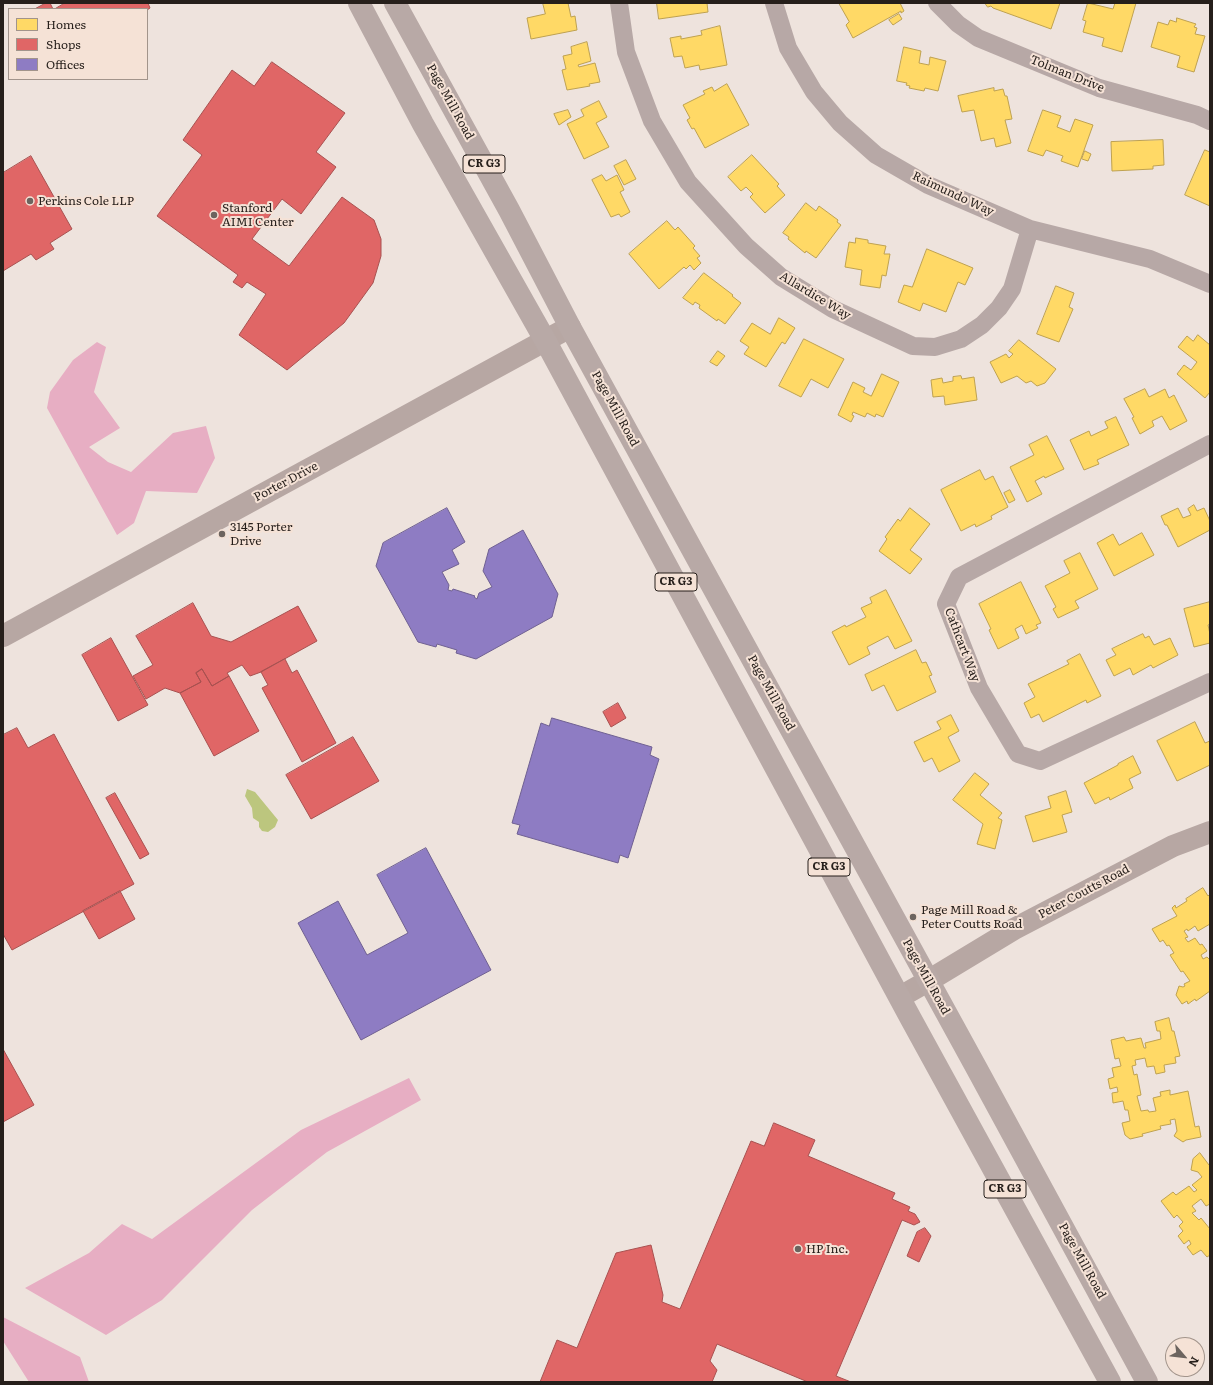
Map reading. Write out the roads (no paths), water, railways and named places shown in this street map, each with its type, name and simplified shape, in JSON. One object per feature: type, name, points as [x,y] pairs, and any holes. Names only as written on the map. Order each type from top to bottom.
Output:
[{"type":"main road","name":"CR G3","points":[[359,3],[423,124],[545,340],[1110,1382]]},
{"type":"main road","name":"Page Mill Road","points":[[395,3],[509,210],[570,327],[1147,1382]]},
{"type":"street","name":"Allardice Way","points":[[619,3],[626,52],[652,121],[688,182],[746,246],[781,277],[833,309],[912,346],[936,347],[961,339],[982,324],[999,308],[1012,289],[1030,229]]},
{"type":"street","name":"Raimundo Way","points":[[774,3],[788,48],[814,92],[840,123],[876,155],[928,185],[1030,229],[1150,259],[1210,284]]},
{"type":"street","name":"Tolman Drive","points":[[937,3],[958,24],[978,38],[1099,88],[1197,115],[1210,121]]},
{"type":"street","name":"Porter Drive","points":[[3,636],[570,327]]},
{"type":"street","name":"Cathcart Way","points":[[1210,444],[959,578],[946,604],[979,688],[1018,754],[1040,761],[1210,682]]},
{"type":"street","name":"Peter Coutts Road","points":[[900,997],[1014,929],[1172,846],[1210,832]]},
{"type":"place","name":"Perkins Cole LLP","points":[[30,201]]},
{"type":"place","name":"Stanford AIMI Center","points":[[214,215]]},
{"type":"place","name":"3145 Porter Drive","points":[[222,534]]},
{"type":"place","name":"Page Mill Road & Peter Coutts Road","points":[[913,917]]},
{"type":"place","name":"HP Inc.","points":[[798,1249]]}]
